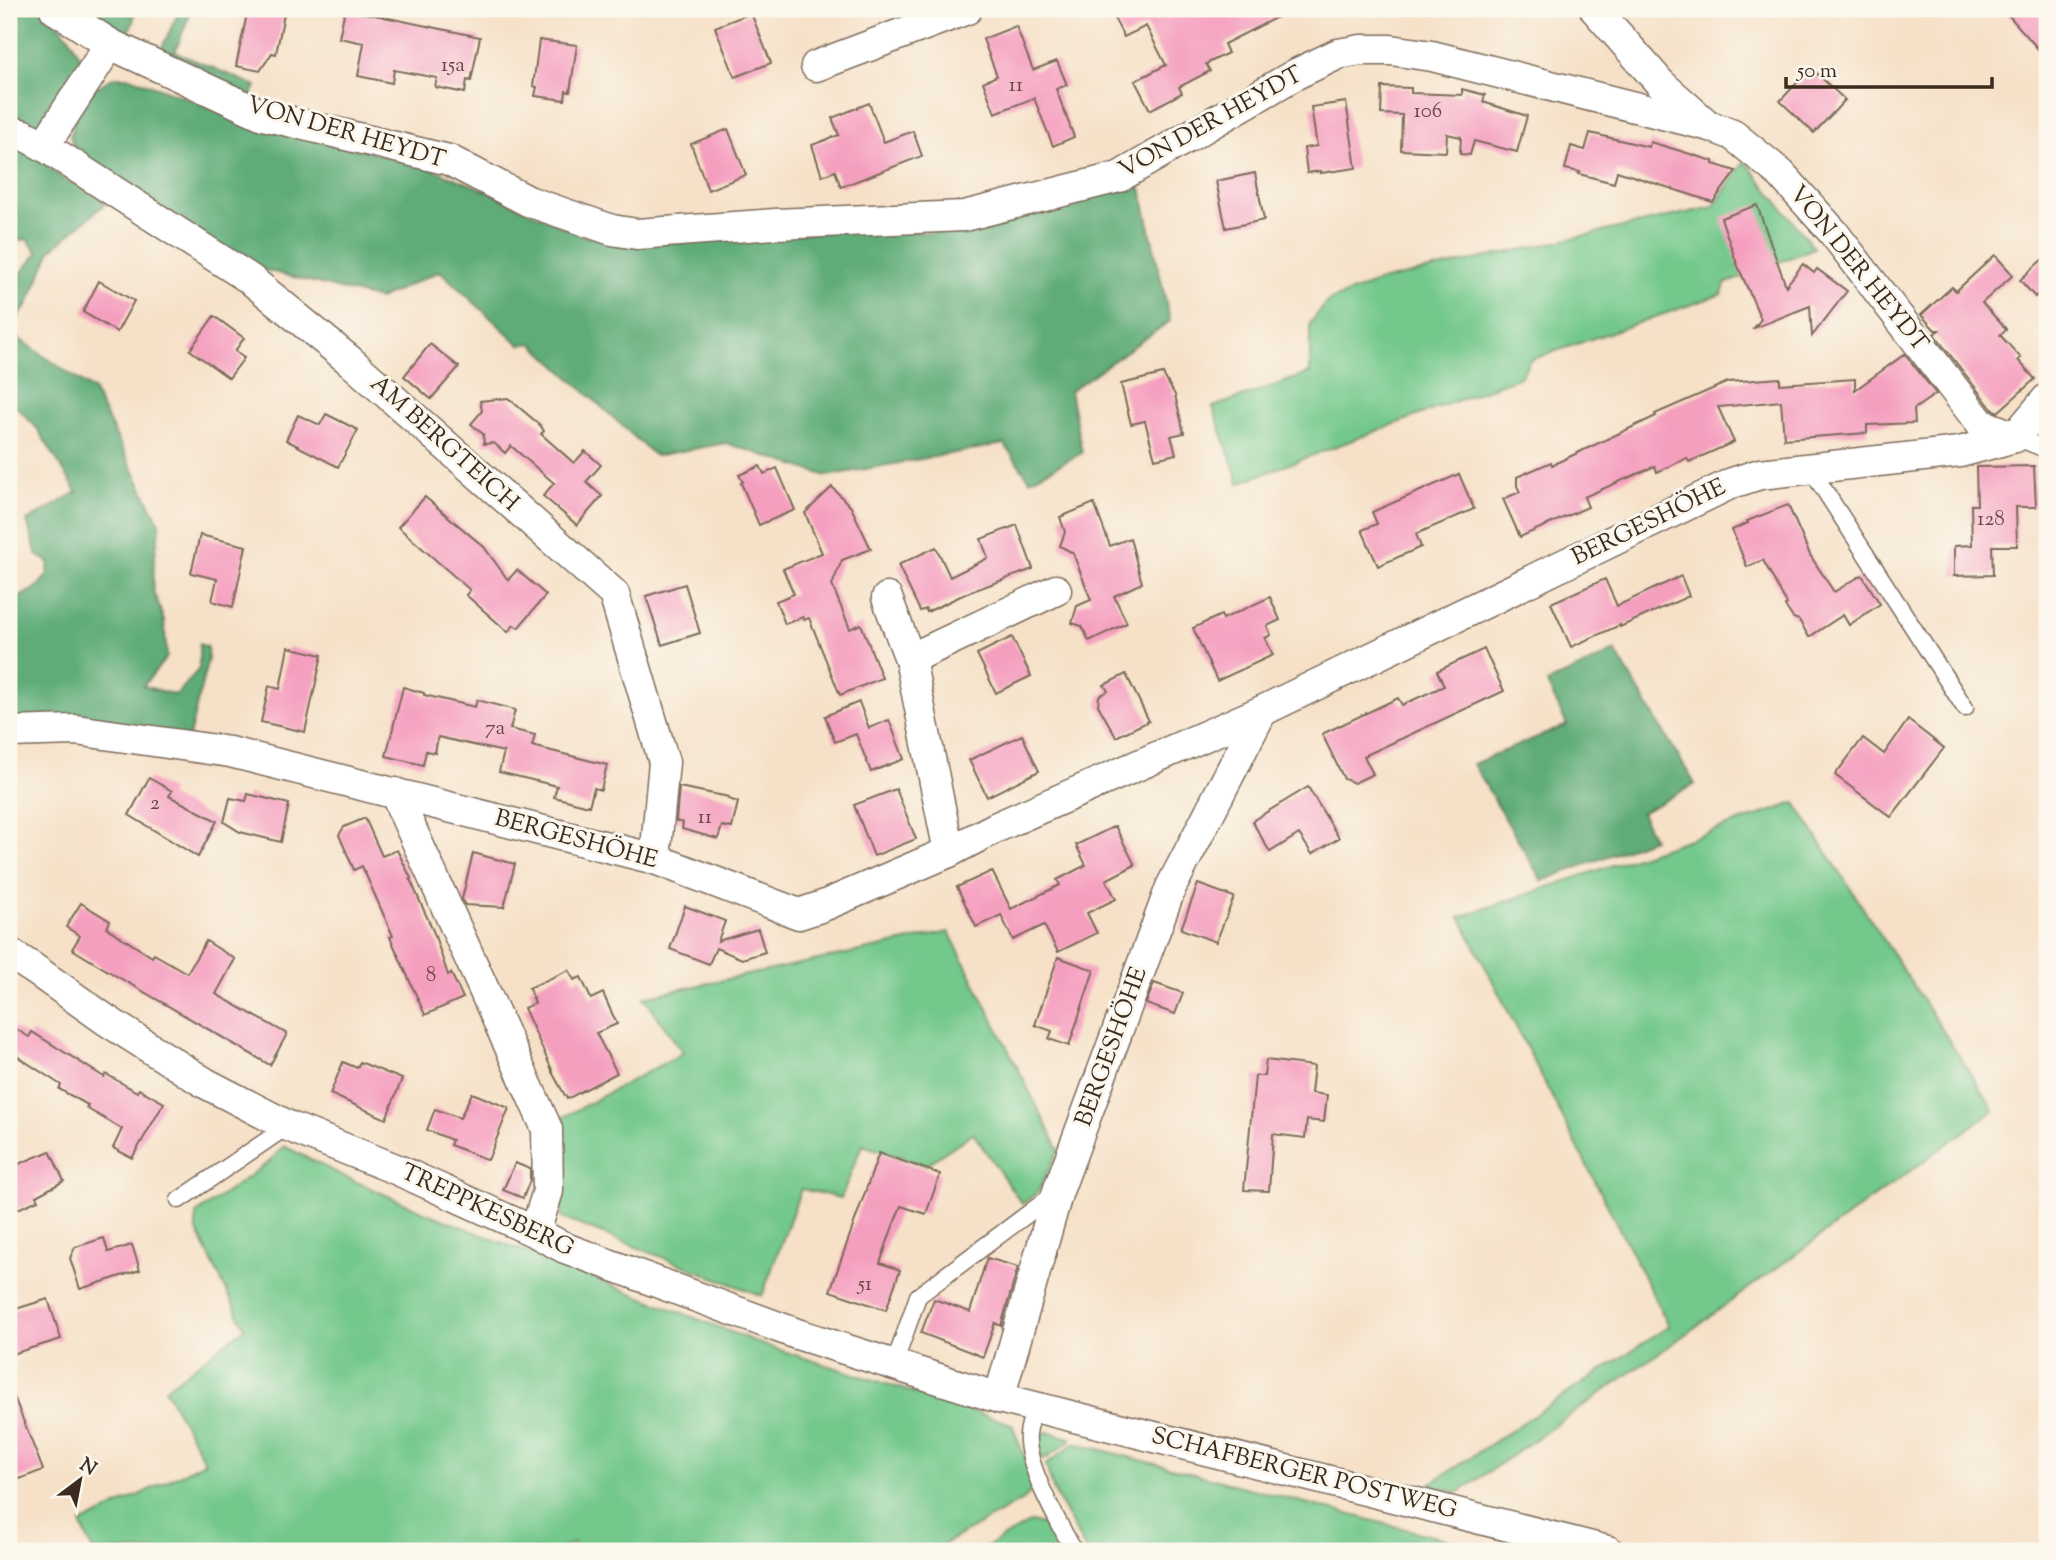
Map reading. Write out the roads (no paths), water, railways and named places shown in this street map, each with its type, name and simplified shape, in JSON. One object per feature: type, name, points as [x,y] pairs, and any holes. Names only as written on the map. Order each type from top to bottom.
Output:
[{"type":"street","name":"VON DER HEYDT","points":[[55,9],[110,44],[263,114],[449,160],[528,201],[612,230],[637,234],[775,224],[964,216],[1119,177],[1317,63],[1338,54],[1361,50],[1391,50],[1432,56],[1733,135],[1781,174],[1833,232],[1982,424],[2015,437]]},
{"type":"street","points":[[816,66],[967,9]]},
{"type":"street","points":[[1595,9],[1661,84],[1710,127]]},
{"type":"street","points":[[44,146],[110,44]]},
{"type":"street","name":"AM BERGTEICH","points":[[9,131],[24,135],[44,146],[250,279],[349,360],[614,594],[664,762],[655,859]]},
{"type":"street","points":[[2015,437],[2047,400]]},
{"type":"street","name":"BERGESHÖHE","points":[[9,732],[76,730],[220,751],[655,859],[799,914],[950,852],[998,827],[1262,711],[1732,483],[1760,474],[1960,452],[2015,437]]},
{"type":"street","points":[[910,659],[1056,590]]},
{"type":"street","points":[[887,598],[910,659],[950,852]]},
{"type":"street","name":"BERGESHÖHE","points":[[999,1398],[1058,1191],[1171,887],[1262,711]]},
{"type":"street","points":[[395,793],[547,1129],[548,1191],[535,1232]]},
{"type":"street","name":"TREPPKESBERG","points":[[9,953],[193,1076],[288,1126],[398,1170],[565,1248],[760,1321],[999,1398]]},
{"type":"street","name":"SCHAFBERGER POSTWEG","points":[[999,1398],[1608,1551]]},
{"type":"lane","points":[[2015,437],[2043,448],[2047,453]]},
{"type":"lane","points":[[1810,468],[1965,708]]},
{"type":"lane","points":[[179,1200],[288,1126]]},
{"type":"lane","points":[[894,1365],[918,1296],[1058,1191]]},
{"type":"lane","points":[[1035,1407],[1028,1436],[1034,1468],[1074,1551]]}]
